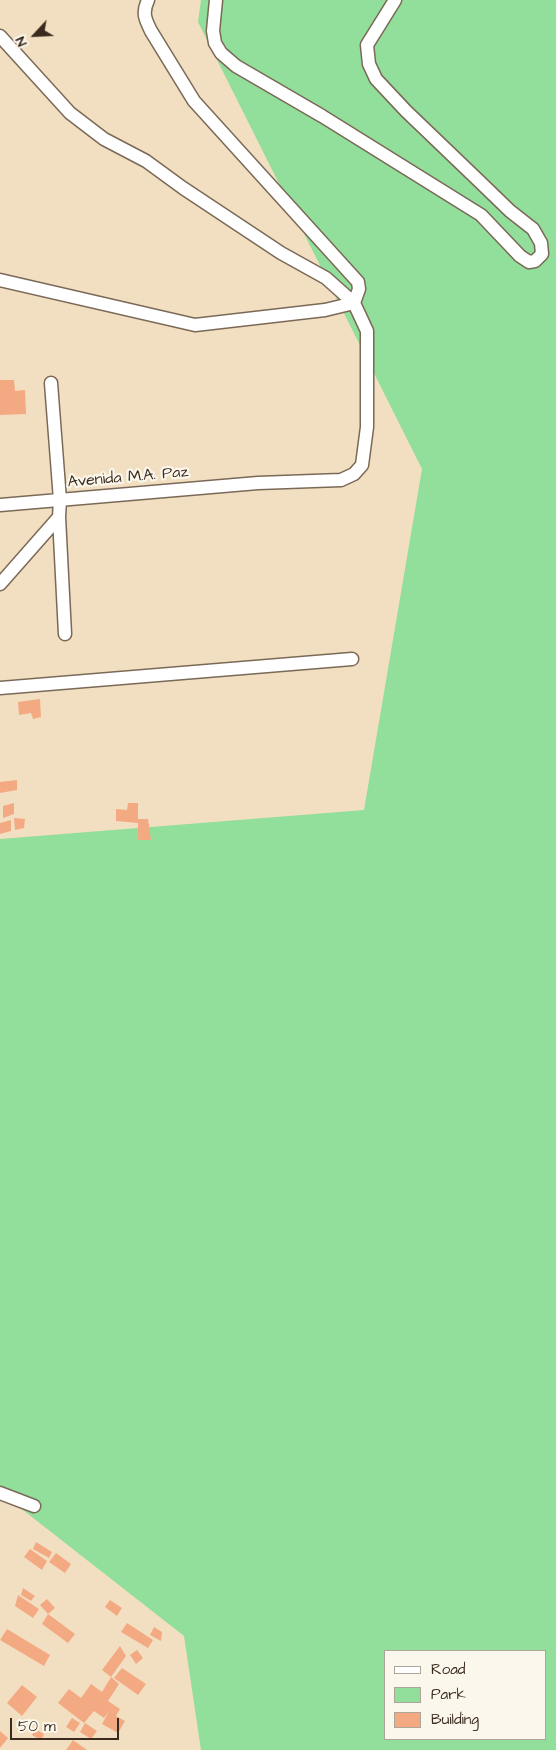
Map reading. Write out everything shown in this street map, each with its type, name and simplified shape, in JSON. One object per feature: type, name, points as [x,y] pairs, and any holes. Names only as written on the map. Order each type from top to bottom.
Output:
[{"type":"street","points":[[148,0],[144,9],[151,31],[194,101],[358,282],[359,289],[354,303]]},
{"type":"street","points":[[216,0],[213,31],[215,43],[222,53],[236,66],[322,116],[481,215],[520,256],[529,262],[535,261],[542,254],[541,243],[533,229],[510,211],[472,175],[376,79],[369,64],[367,46],[395,0]]},
{"type":"street","points":[[0,36],[70,114],[104,139],[146,161],[280,253],[326,278],[354,303]]},
{"type":"street","points":[[0,280],[195,325],[325,310],[354,303]]},
{"type":"street","name":"Avenida M.A. Paz","points":[[0,505],[258,483],[341,480],[354,474],[362,465],[367,428],[367,331],[354,303]]},
{"type":"street","points":[[51,383],[60,500],[58,518],[65,634]]},
{"type":"street","points":[[0,584],[58,518]]},
{"type":"street","points":[[0,688],[352,658]]},
{"type":"street","points":[[0,1493],[34,1506]]},
{"type":"green space","points":[[201,0],[556,0],[556,1750],[201,1750],[184,1636],[0,1492],[0,839],[364,810],[422,469],[198,22]]},
{"type":"building","points":[[0,380],[14,380],[15,391],[25,390],[26,414],[0,415]]},
{"type":"building","points":[[40,699],[41,717],[33,719],[31,713],[19,715],[18,702]]},
{"type":"building","points":[[17,780],[17,790],[0,793],[0,782]]},
{"type":"building","points":[[14,803],[14,814],[3,818],[3,806]]},
{"type":"building","points":[[128,803],[138,803],[138,819],[148,819],[151,840],[138,840],[138,823],[116,821],[116,809],[127,810]]},
{"type":"building","points":[[14,818],[25,819],[24,828],[15,830]]},
{"type":"building","points":[[11,820],[11,831],[0,834],[0,823]]},
{"type":"building","points":[[36,1542],[52,1552],[49,1558],[33,1549]]},
{"type":"building","points":[[30,1549],[47,1561],[42,1570],[24,1557]]},
{"type":"building","points":[[56,1553],[71,1564],[65,1573],[49,1562]]},
{"type":"building","points":[[23,1588],[35,1596],[31,1601],[21,1595]]},
{"type":"building","points":[[18,1595],[39,1609],[33,1618],[15,1606]]},
{"type":"building","points":[[47,1599],[55,1608],[48,1614],[40,1605]]},
{"type":"building","points":[[110,1600],[122,1608],[117,1616],[105,1607]]},
{"type":"building","points":[[48,1614],[75,1634],[68,1643],[42,1624]]},
{"type":"building","points":[[127,1623],[153,1640],[148,1648],[121,1632]]},
{"type":"building","points":[[154,1627],[162,1632],[161,1641],[150,1635]]},
{"type":"building","points":[[7,1629],[50,1655],[44,1666],[0,1640]]},
{"type":"building","points":[[120,1646],[126,1656],[111,1677],[102,1670]]},
{"type":"building","points":[[137,1650],[143,1658],[136,1664],[130,1655]]},
{"type":"building","points":[[122,1668],[146,1684],[138,1695],[114,1678]]},
{"type":"building","points":[[111,1677],[119,1684],[108,1701],[120,1709],[116,1716],[125,1721],[118,1733],[102,1724],[109,1711],[104,1718],[94,1711],[84,1723],[58,1703],[69,1689],[81,1698],[91,1684],[102,1692]]},
{"type":"building","points":[[22,1685],[37,1697],[22,1716],[7,1703]]},
{"type":"building","points":[[72,1718],[80,1723],[74,1732],[66,1727]]},
{"type":"building","points":[[85,1723],[97,1731],[91,1739],[80,1732]]},
{"type":"building","points":[[35,1729],[44,1734],[41,1740],[32,1735]]},
{"type":"building","points":[[0,1731],[8,1738],[0,1748]]},
{"type":"building","points":[[73,1740],[87,1750],[66,1750]]}]
